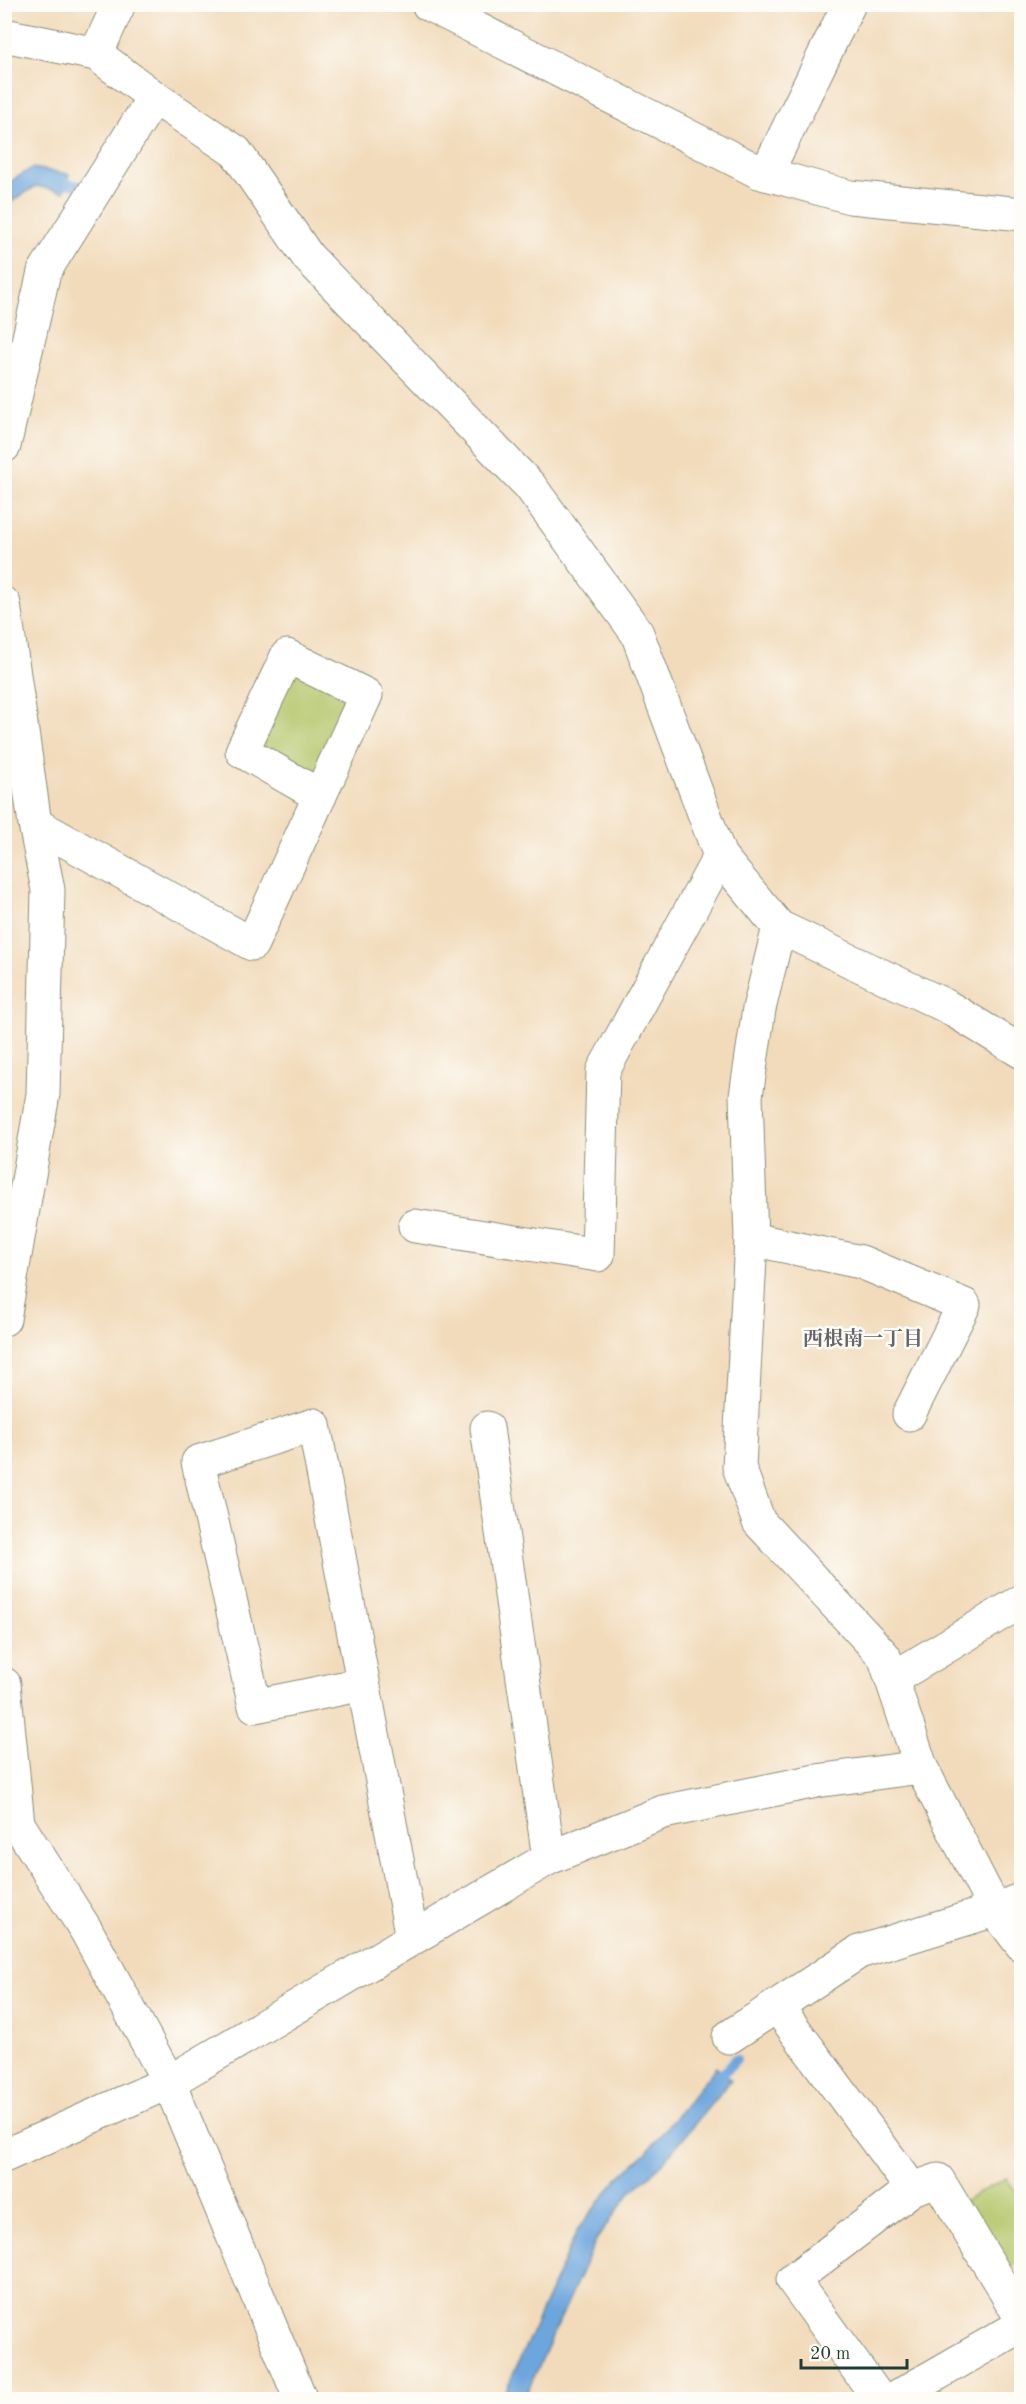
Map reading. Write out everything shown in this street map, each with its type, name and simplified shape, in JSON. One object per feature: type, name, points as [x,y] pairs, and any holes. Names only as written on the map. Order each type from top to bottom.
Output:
[{"type":"street","points":[[96,54],[119,4]]},
{"type":"street","points":[[428,4],[759,172],[850,197],[1022,214]]},
{"type":"street","points":[[766,174],[849,4]]},
{"type":"street","points":[[4,34],[96,54],[154,97],[236,152],[308,257],[530,486],[637,633],[720,856],[778,927],[946,1006],[1022,1052]]},
{"type":"street","points":[[4,446],[44,272],[154,97]]},
{"type":"street","points":[[4,604],[35,824],[48,890],[43,1094],[4,1318]]},
{"type":"street","points":[[35,824],[252,944],[320,796]]},
{"type":"street","points":[[415,1226],[598,1255],[603,1071],[720,856]]},
{"type":"street","points":[[778,927],[759,1009],[746,1096],[751,1239],[739,1467],[759,1522],[884,1656],[921,1767],[1008,1904],[1022,1945]]},
{"type":"street","points":[[751,1239],[861,1262],[964,1305],[909,1414]]},
{"type":"street","points":[[363,1684],[255,1706],[198,1462],[314,1425],[412,1938]]},
{"type":"street","points":[[487,1428],[549,1858]]},
{"type":"street","points":[[892,1680],[1022,1601]]},
{"type":"street","points":[[4,1684],[11,1820],[86,1930],[169,2082],[300,2400]]},
{"type":"street","points":[[4,2156],[169,2082],[549,1858],[663,1812],[816,1781],[921,1767]]},
{"type":"street","points":[[729,2037],[859,1952],[1008,1904]]},
{"type":"street","points":[[777,2006],[912,2189]]},
{"type":"street","points":[[880,2400],[793,2280],[912,2189],[938,2180],[1022,2319]]},
{"type":"street","points":[[892,2400],[1022,2325]]},
{"type":"green space","points":[[292,666],[356,697],[317,786],[252,746]]},
{"type":"green space","points":[[1006,2178],[1021,2199],[1021,2259],[1001,2273],[959,2204]]},
{"type":"water","points":[[32,168],[69,174],[64,192],[36,186],[5,206],[5,185]]},
{"type":"water","points":[[716,2067],[731,2080],[659,2167],[629,2194],[596,2240],[524,2399],[502,2399],[578,2229],[618,2178],[646,2153]]},
{"type":"waterway","points":[[53,180],[88,188]]},
{"type":"waterway","points":[[714,2084],[736,2059]]},
{"type":"district","name":"西根南一丁目","points":[[863,1340]]}]
